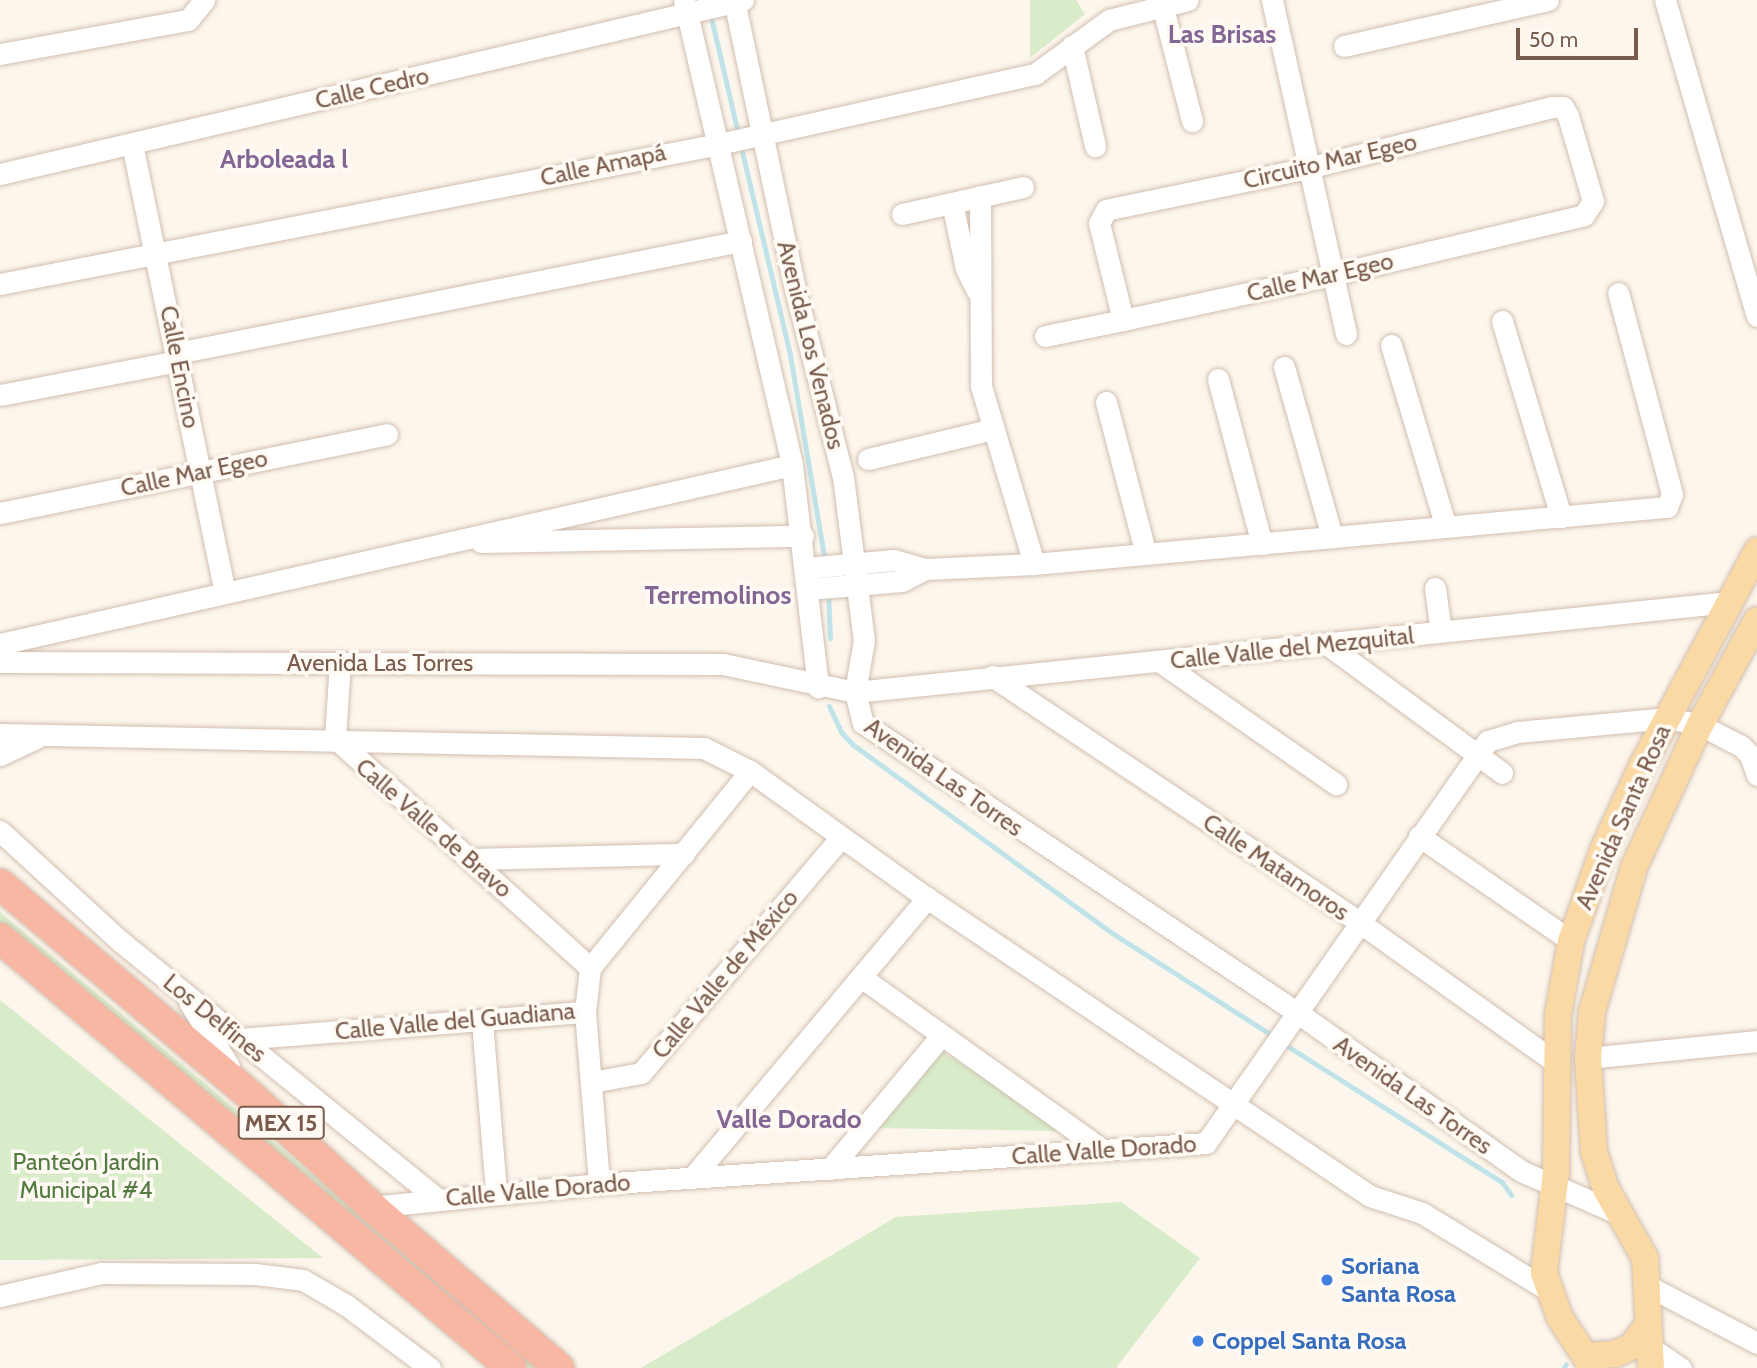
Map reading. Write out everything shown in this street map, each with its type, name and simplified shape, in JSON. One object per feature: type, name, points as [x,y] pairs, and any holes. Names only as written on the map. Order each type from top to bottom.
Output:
[{"type":"highway","name":"MEX 15","points":[[0,884],[251,1096],[372,1207],[559,1368]]},
{"type":"highway","name":"MEX 15","points":[[0,938],[511,1368]]},
{"type":"main road","name":"Avenida Santa Rosa","points":[[1590,1362],[1560,1318],[1548,1290],[1544,1256],[1556,1188],[1558,1015],[1571,940],[1604,848],[1668,718],[1757,551]]},
{"type":"main road","name":"Avenida Santa Rosa","points":[[1649,1347],[1648,1286],[1644,1258],[1620,1214],[1594,1152],[1588,1058],[1599,975],[1618,910],[1652,824],[1700,725],[1757,620]]},
{"type":"main road","points":[[1590,1362],[1623,1350],[1649,1347]]},
{"type":"street","points":[[0,54],[188,20],[204,0]]},
{"type":"street","name":"Calle Amapá","points":[[0,284],[741,139],[1035,74],[1109,20],[1188,0]]},
{"type":"street","points":[[1272,0],[1346,334]]},
{"type":"street","points":[[1665,0],[1757,316]]},
{"type":"street","points":[[1344,46],[1538,1]]},
{"type":"street","name":"Avenida Los Venados","points":[[715,5],[741,139],[794,285],[843,477],[818,687]]},
{"type":"street","name":"Avenida Los Venados","points":[[715,5],[741,139],[741,241],[792,465],[803,536],[831,577],[864,640],[855,692]]},
{"type":"street","name":"Calle Cedro","points":[[0,174],[715,5]]},
{"type":"street","points":[[1163,8],[1192,121]]},
{"type":"street","points":[[1072,46],[1095,146]]},
{"type":"street","name":"Circuito Mar Egeo","points":[[1123,320],[1099,223],[1106,210],[1308,168],[1563,107],[1591,208]]},
{"type":"street","name":"Calle Encino","points":[[132,144],[157,252],[224,590]]},
{"type":"street","points":[[902,214],[1023,187]]},
{"type":"street","points":[[980,196],[980,380],[1034,564]]},
{"type":"street","points":[[952,203],[966,269],[980,297]]},
{"type":"street","name":"Calle Mar Egeo","points":[[1045,336],[1331,275],[1584,215],[1591,208]]},
{"type":"street","points":[[0,395],[741,241]]},
{"type":"street","points":[[831,577],[902,581],[926,569],[1034,564],[1667,507],[1671,501],[1618,293]]},
{"type":"street","points":[[1502,321],[1561,517]]},
{"type":"street","points":[[1391,345],[1446,527]]},
{"type":"street","points":[[1284,366],[1332,537]]},
{"type":"street","points":[[1218,379],[1262,544]]},
{"type":"street","points":[[1106,402],[1146,554]]},
{"type":"street","points":[[868,459],[993,429]]},
{"type":"street","name":"Calle Mar Egeo","points":[[0,513],[387,434]]},
{"type":"street","points":[[0,644],[433,542],[792,465]]},
{"type":"street","points":[[433,542],[803,536]]},
{"type":"street","points":[[1436,588],[1441,632]]},
{"type":"street","name":"Calle Valle del Mezquital","points":[[855,692],[1729,602]]},
{"type":"street","points":[[1328,645],[1502,773]]},
{"type":"street","points":[[1159,661],[1336,784]]},
{"type":"street","name":"Avenida Las Torres","points":[[0,662],[723,664],[818,687],[855,692],[863,723],[1291,1021],[1521,1171],[1556,1188]]},
{"type":"street","name":"Calle Valle de Bravo","points":[[340,662],[335,738],[590,968]]},
{"type":"street","name":"Calle Matamoros","points":[[992,676],[1359,922],[1557,1063]]},
{"type":"street","name":"Calle Valle Dorado","points":[[372,1207],[436,1198],[599,1184],[1206,1143],[1236,1104],[1475,755],[1488,741],[1517,732],[1668,718],[1700,725],[1741,746],[1750,755],[1757,775]]},
{"type":"street","points":[[0,755],[48,733]]},
{"type":"street","points":[[0,734],[685,746],[720,754],[750,771],[927,898],[1370,1196],[1422,1213],[1548,1290]]},
{"type":"street","name":"Calle Valle del Guadiana","points":[[240,1039],[585,1012],[590,968],[750,771]]},
{"type":"street","name":"Los Delfines","points":[[0,831],[184,993],[436,1198]]},
{"type":"street","points":[[1419,836],[1571,940]]},
{"type":"street","name":"Calle Valle de México","points":[[592,1082],[641,1073],[841,837]]},
{"type":"street","points":[[471,859],[684,854]]},
{"type":"street","points":[[692,1178],[927,898]]},
{"type":"street","points":[[861,977],[940,1037],[1103,1150]]},
{"type":"street","points":[[184,993],[216,1049],[251,1096]]},
{"type":"street","points":[[585,1012],[599,1184]]},
{"type":"street","points":[[482,1021],[496,1192]]},
{"type":"street","points":[[830,1169],[940,1037]]},
{"type":"street","points":[[1588,1058],[1757,1041]]},
{"type":"street","points":[[1556,1188],[1581,1195],[1620,1214]]},
{"type":"street","points":[[0,1296],[101,1273],[255,1274],[303,1280],[346,1305],[430,1368]]},
{"type":"street","points":[[1648,1286],[1757,1343]]},
{"type":"street","points":[[1649,1347],[1681,1368]]},
{"type":"green space","points":[[1030,0],[1076,0],[1085,14],[1030,58]]},
{"type":"green space","points":[[0,912],[540,1368],[515,1368],[0,933]]},
{"type":"green space","name":"Panteón Jardin Municipal #4","points":[[0,1000],[323,1258],[0,1260]]},
{"type":"green space","points":[[931,1045],[1072,1131],[873,1128]]},
{"type":"green space","points":[[1121,1202],[1200,1258],[1116,1368],[641,1368],[896,1217]]},
{"type":"waterway","points":[[710,13],[738,133]]},
{"type":"waterway","points":[[740,143],[790,355],[825,562]]},
{"type":"waterway","points":[[828,592],[830,638]]},
{"type":"waterway","points":[[829,706],[841,732],[852,744],[1112,933],[1273,1036]]},
{"type":"waterway","points":[[1281,1042],[1502,1182],[1511,1195]]},
{"type":"waterway","points":[[1564,1368],[1566,1364]]},
{"type":"place","name":"Soriana Santa Rosa","points":[[1327,1280]]},
{"type":"place","name":"Coppel Santa Rosa","points":[[1198,1341]]},
{"type":"district","name":"Las Brisas","points":[[1222,35]]},
{"type":"district","name":"Arboleada l","points":[[284,160]]},
{"type":"district","name":"Terremolinos","points":[[718,596]]},
{"type":"district","name":"Valle Dorado","points":[[789,1120]]}]
